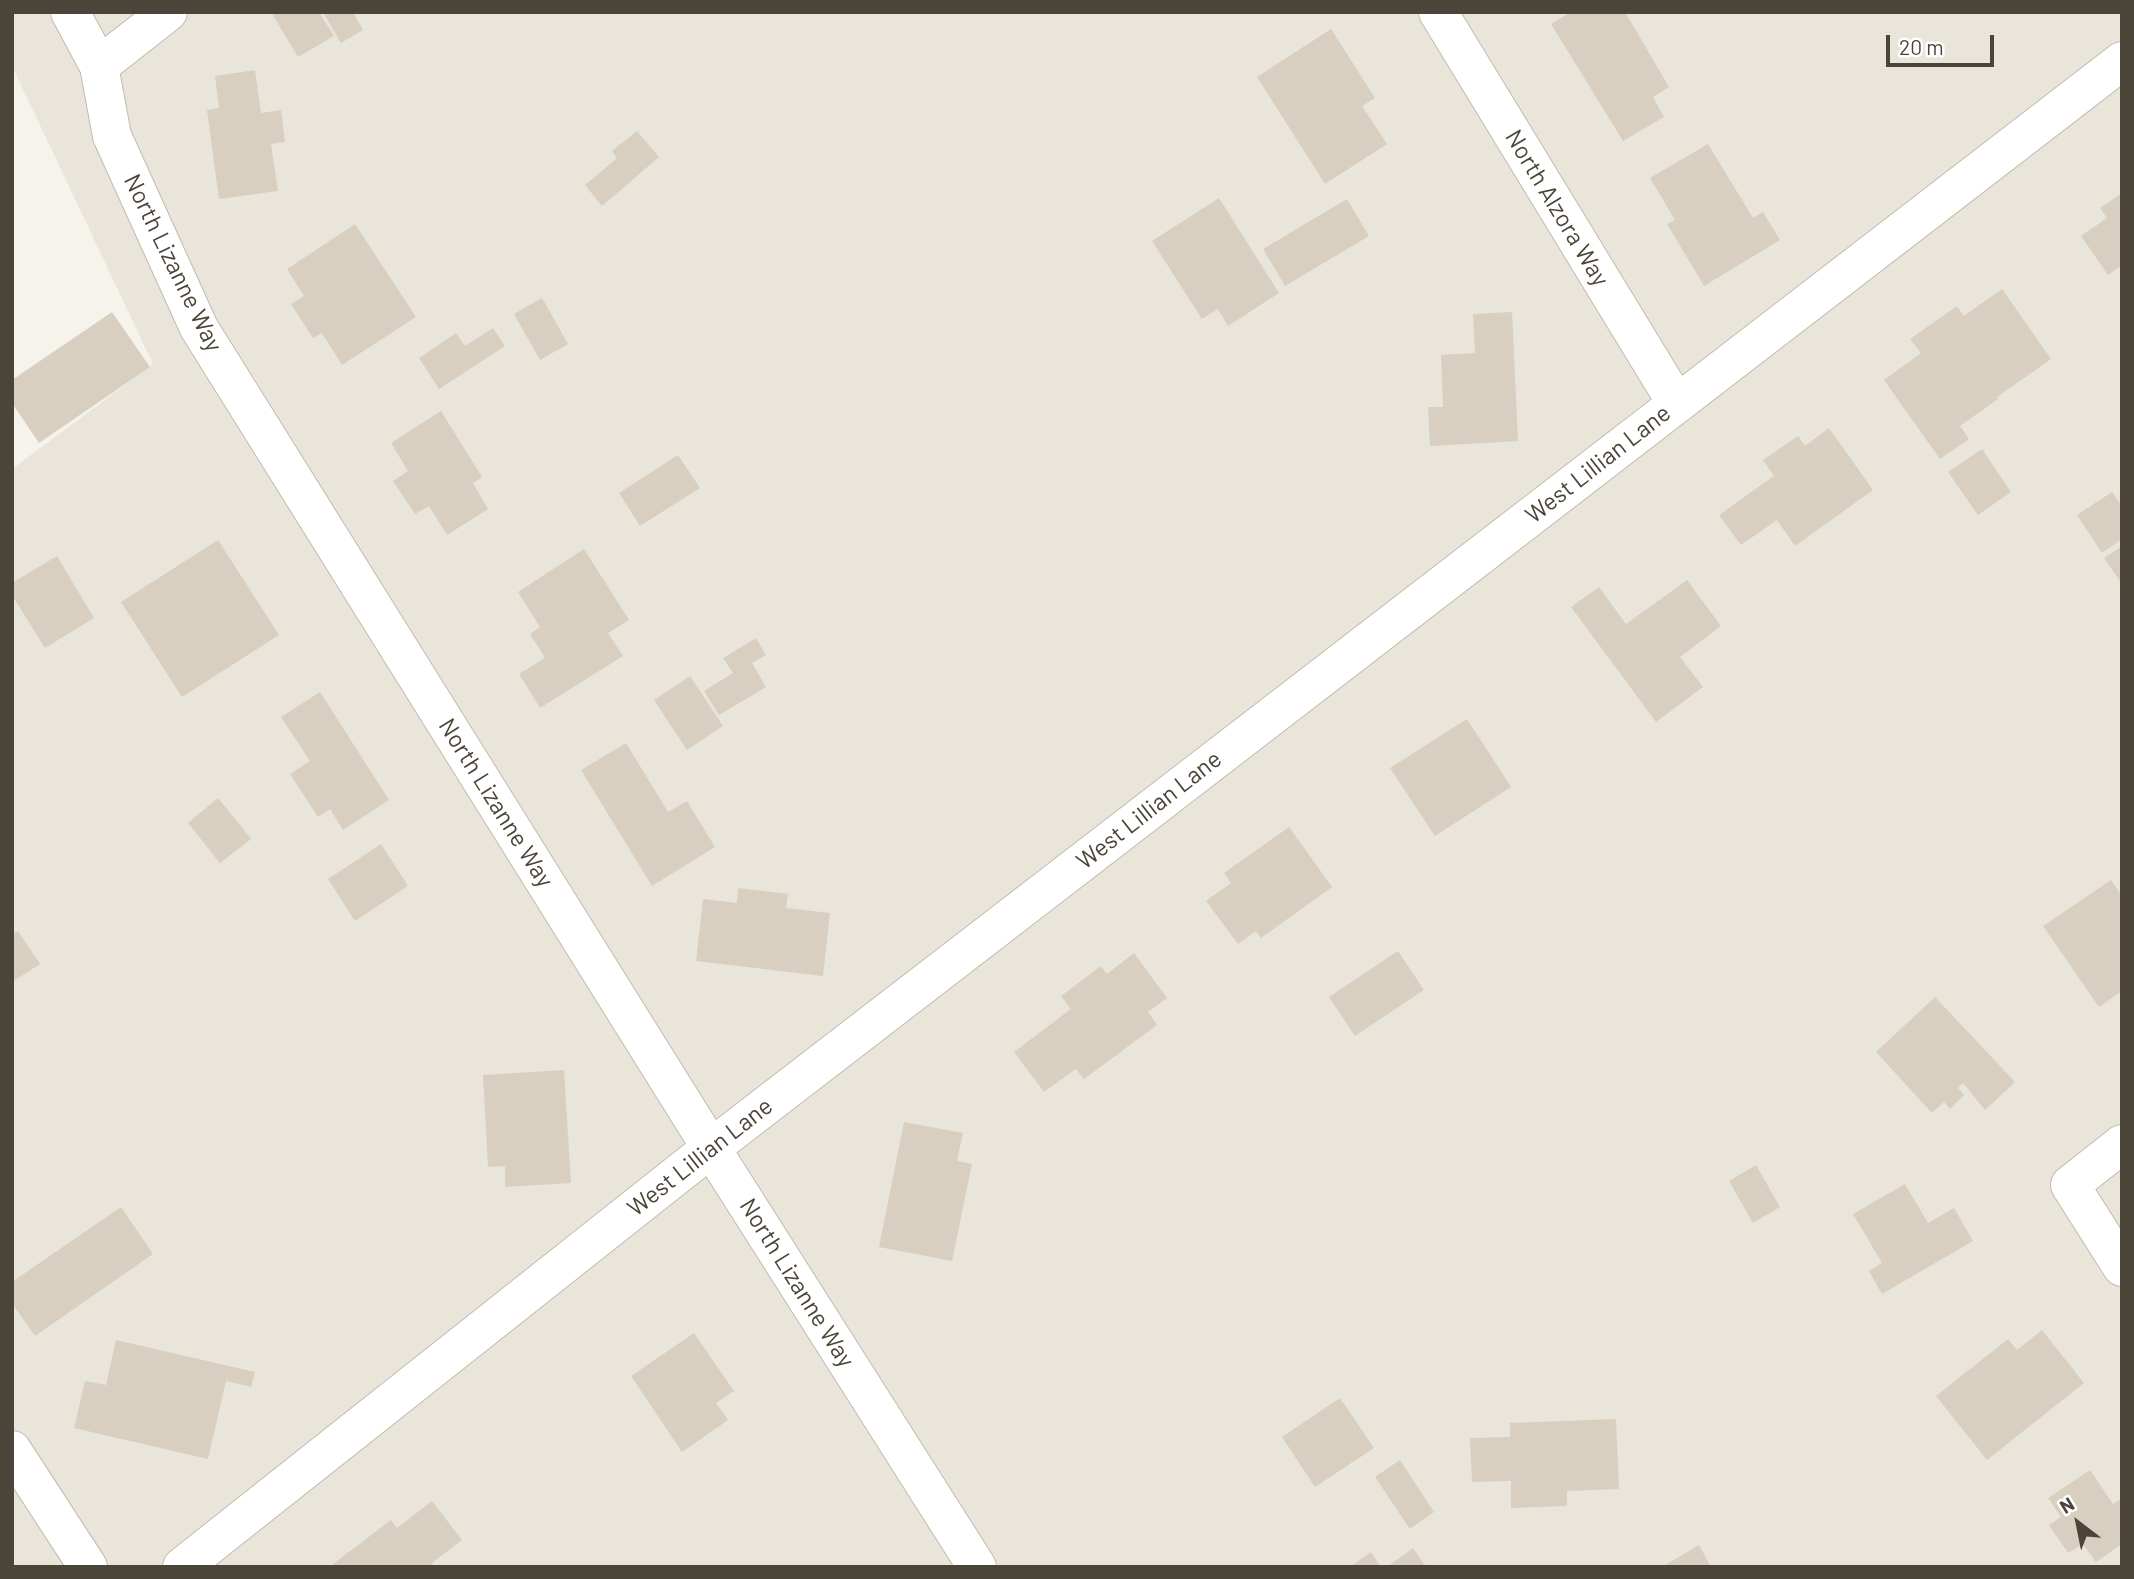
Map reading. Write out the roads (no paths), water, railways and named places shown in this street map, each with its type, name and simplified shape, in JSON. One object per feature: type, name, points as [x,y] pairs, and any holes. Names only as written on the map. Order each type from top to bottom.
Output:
[{"type":"street","name":"North Lizanne Way","points":[[70,12],[99,66],[112,136],[199,328],[711,1148],[977,1567]]},
{"type":"street","points":[[99,66],[168,12]]},
{"type":"street","name":"North Alzora Way","points":[[1438,12],[1676,404]]},
{"type":"street","name":"West Lillian Lane","points":[[182,1567],[711,1148],[2122,61]]},
{"type":"street","points":[[2122,1144],[2070,1185],[2122,1267]]},
{"type":"street","points":[[12,1450],[88,1567]]}]
